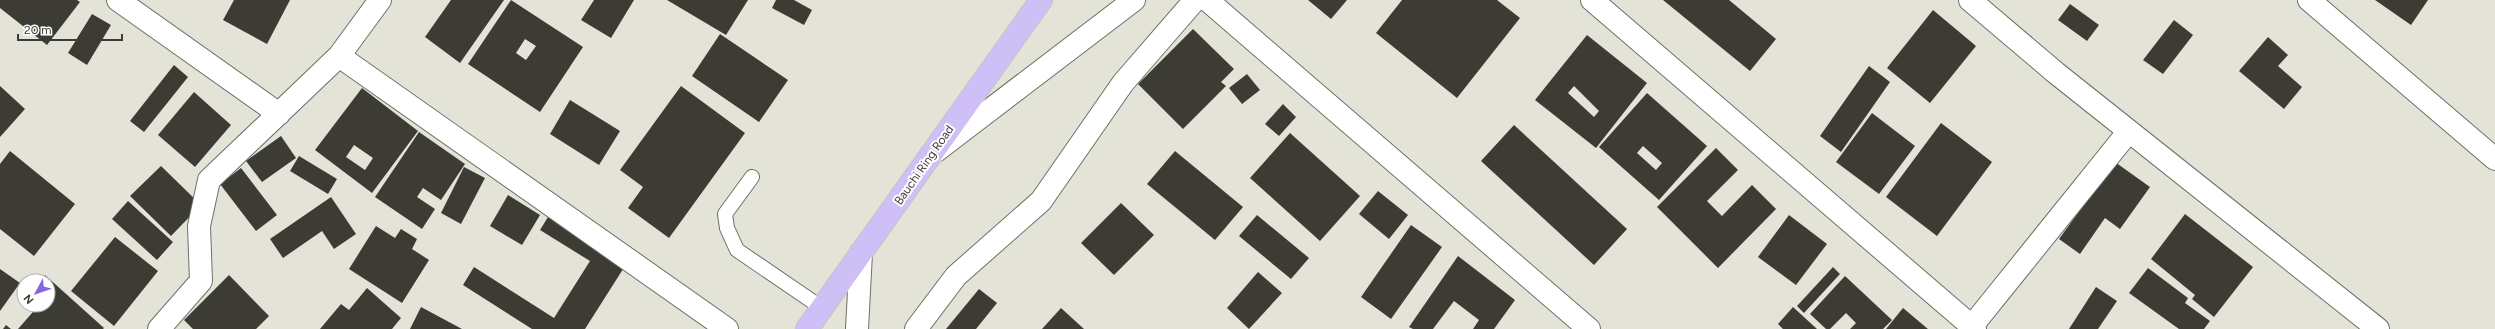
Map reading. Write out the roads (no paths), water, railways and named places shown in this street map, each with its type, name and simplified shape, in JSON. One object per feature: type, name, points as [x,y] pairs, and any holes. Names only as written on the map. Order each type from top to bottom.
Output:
[{"type":"main road","name":"Bauchi Ring Road","points":[[807,329],[1041,0]]},
{"type":"street","points":[[118,0],[279,114]]},
{"type":"street","points":[[159,329],[201,281],[199,226],[209,180],[340,56],[380,0]]},
{"type":"street","points":[[931,156],[1134,0]]},
{"type":"street","points":[[916,329],[956,276],[1041,201],[1122,83],[1195,0]]},
{"type":"street","points":[[1207,0],[1589,329]]},
{"type":"street","points":[[1592,0],[1973,327],[2129,131]]},
{"type":"street","points":[[1970,0],[2129,131],[2378,329]]},
{"type":"street","points":[[2309,0],[2495,159]]},
{"type":"street","points":[[340,56],[727,329]]},
{"type":"street","points":[[857,329],[861,253]]},
{"type":"lane","points":[[752,177],[725,214],[727,228],[737,250],[822,308]]}]
